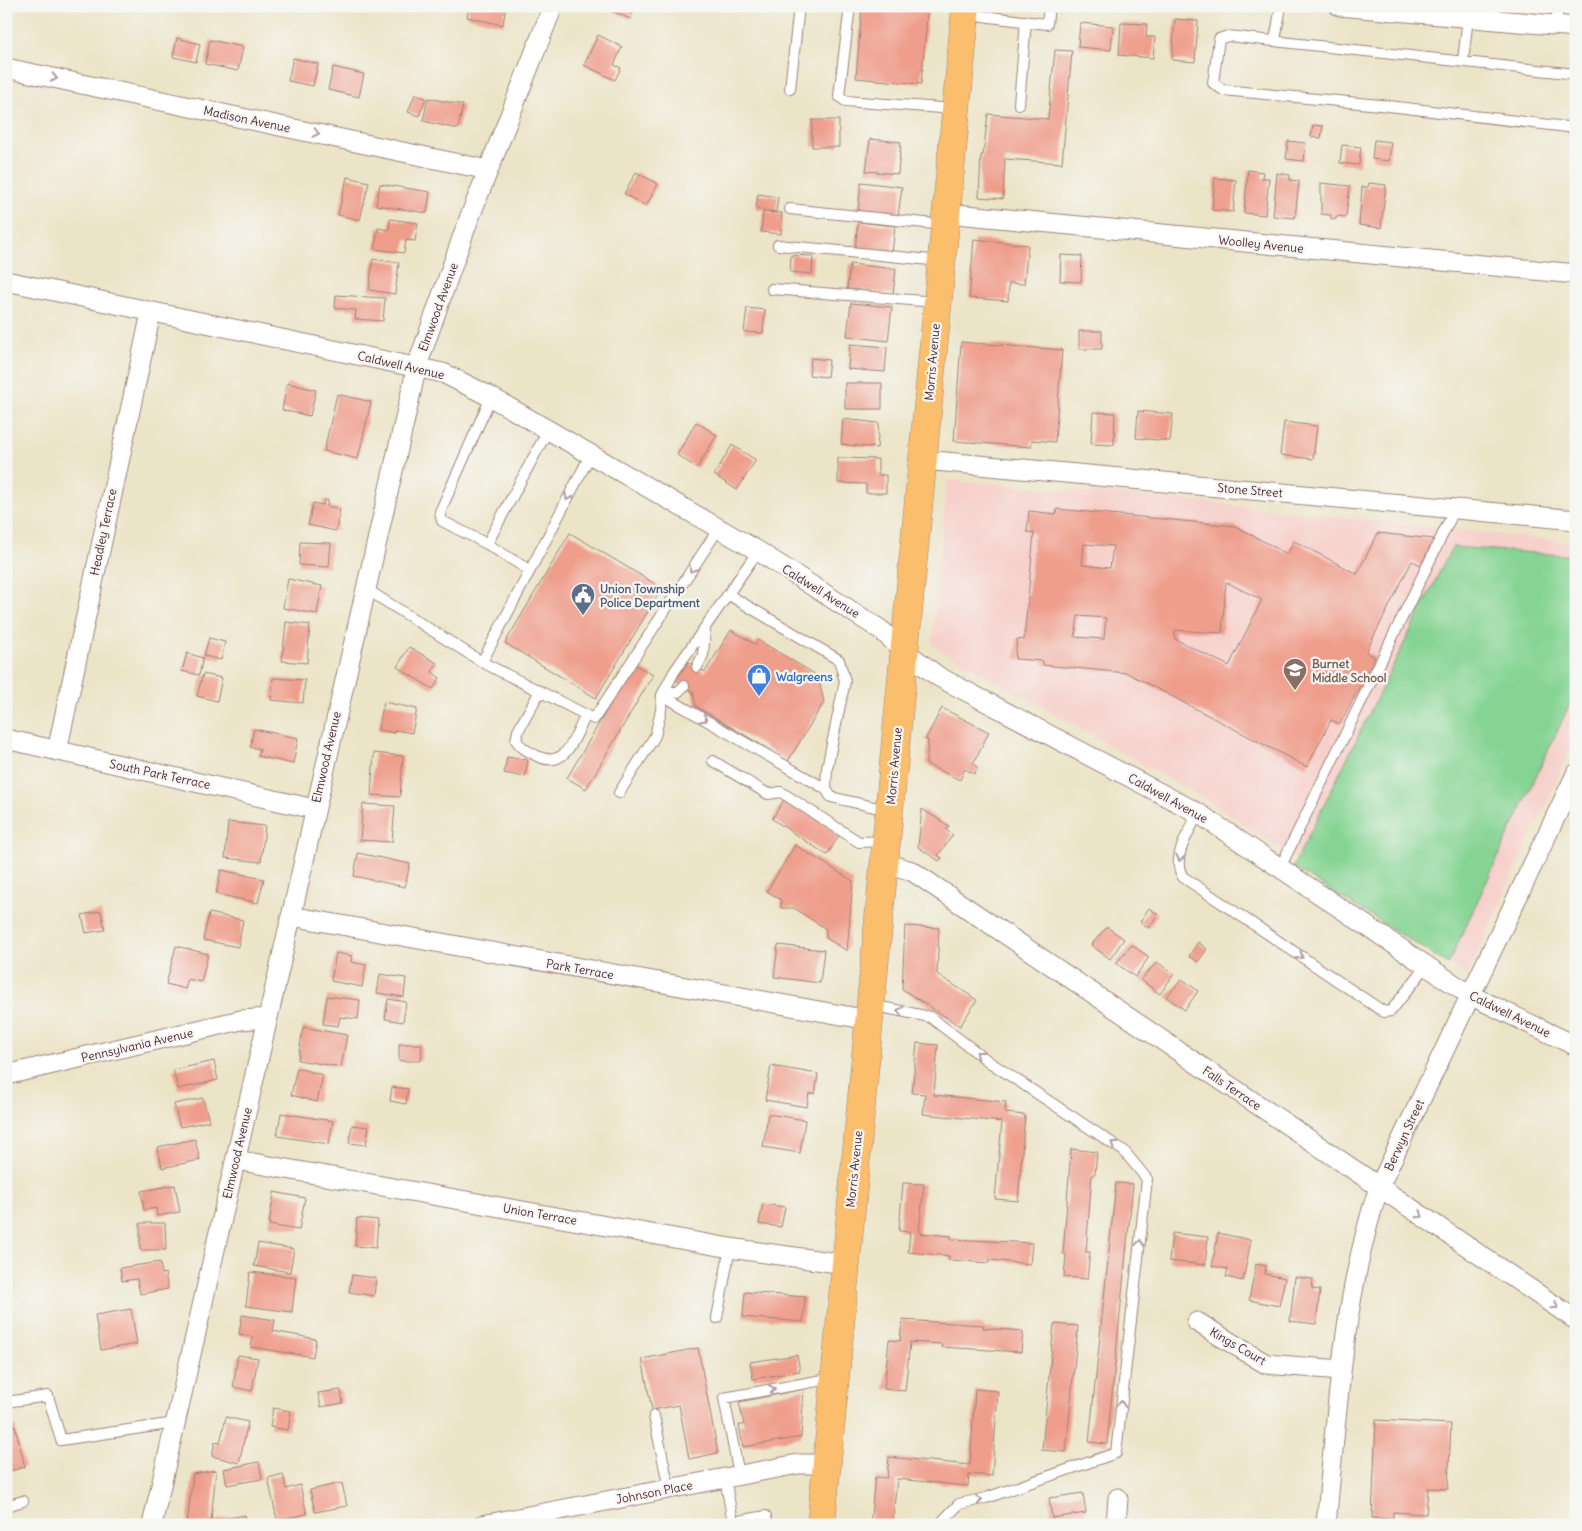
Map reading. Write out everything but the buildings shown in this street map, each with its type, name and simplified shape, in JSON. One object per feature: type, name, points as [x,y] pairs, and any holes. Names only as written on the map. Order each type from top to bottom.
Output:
[{"type":"main road","name":"Morris Avenue","points":[[820,1525],[966,10]]},
{"type":"street","name":"Elmwood Avenue","points":[[152,1525],[314,808],[417,366],[488,170],[554,6]]},
{"type":"street","points":[[1339,6],[1576,27]]},
{"type":"street","name":"Madison Avenue","points":[[6,68],[488,170]]},
{"type":"street","name":"Woolley Avenue","points":[[946,219],[1576,274]]},
{"type":"street","name":"Caldwell Avenue","points":[[6,281],[151,313],[442,372],[491,397],[758,551],[882,630],[904,651],[940,677],[1198,813],[1470,995],[1576,1046]]},
{"type":"street","name":"Headley Terrace","points":[[57,751],[151,313]]},
{"type":"street","name":"Stone Street","points":[[924,460],[1576,520]]},
{"type":"street","name":"South Park Terrace","points":[[6,739],[314,808]]},
{"type":"street","name":"Berwyn Street","points":[[1326,1525],[1341,1370],[1356,1275],[1380,1188],[1470,995],[1568,810],[1576,774]]},
{"type":"street","name":"Falls Terrace","points":[[886,852],[1576,1320]]},
{"type":"street","name":"Park Terrace","points":[[291,916],[870,1013]]},
{"type":"street","name":"Pennsylvania Avenue","points":[[6,1075],[241,1020],[268,1018]]},
{"type":"street","name":"Union Terrace","points":[[236,1160],[730,1248],[845,1264]]},
{"type":"street","name":"Kings Court","points":[[1196,1322],[1266,1364],[1341,1370]]},
{"type":"street","name":"Johnson Place","points":[[482,1525],[798,1464],[827,1464]]},
{"type":"street","points":[[1116,1525],[1118,1498]]},
{"type":"lane","points":[[790,89],[800,6]]},
{"type":"lane","points":[[850,6],[839,96],[845,101],[956,109]]},
{"type":"lane","points":[[966,10],[1047,24],[1049,6]]},
{"type":"lane","points":[[1275,40],[1281,6]]},
{"type":"lane","points":[[1556,25],[1558,6]]},
{"type":"lane","points":[[1463,61],[1468,17]]},
{"type":"lane","points":[[1019,104],[1026,21]]},
{"type":"lane","points":[[1576,74],[1228,36],[1219,38],[1213,83],[1223,90],[1380,105],[1576,128]]},
{"type":"lane","points":[[790,209],[946,219]]},
{"type":"lane","points":[[778,245],[942,261]]},
{"type":"lane","points":[[772,289],[938,302]]},
{"type":"lane","points":[[491,397],[440,512],[442,522],[487,544],[529,570]]},
{"type":"lane","points":[[487,544],[548,430]]},
{"type":"lane","points":[[482,662],[591,454]]},
{"type":"lane","points":[[1280,868],[1455,509]]},
{"type":"lane","points":[[540,691],[518,731],[516,740],[522,749],[547,760],[557,760],[565,754],[719,528]]},
{"type":"lane","points":[[619,792],[654,736],[661,710],[663,693],[758,551]]},
{"type":"lane","points":[[366,589],[482,662],[590,717]]},
{"type":"lane","points":[[729,595],[839,660],[845,681],[827,768],[826,788]]},
{"type":"lane","points":[[697,667],[704,655],[705,629]]},
{"type":"lane","points":[[663,693],[678,692],[684,686]]},
{"type":"lane","points":[[663,693],[826,788],[831,797],[890,811]]},
{"type":"lane","points":[[713,761],[768,794],[781,792],[859,842],[886,852]]},
{"type":"lane","points":[[1198,813],[1177,858],[1178,869],[1182,876],[1378,1008],[1384,1012],[1391,1011],[1426,965]]},
{"type":"lane","points":[[870,1013],[930,1016],[988,1061],[1124,1151],[1147,1179],[1116,1452],[986,1498],[959,1504],[939,1525]]},
{"type":"lane","points":[[717,1318],[730,1248]]},
{"type":"lane","points":[[733,1522],[732,1477],[724,1398],[835,1377]]},
{"type":"lane","points":[[6,1402],[48,1396],[61,1440],[175,1423]]},
{"type":"lane","points":[[654,1416],[669,1489]]},
{"type":"lane","points":[[6,1506],[23,1501]]},
{"type":"lane","points":[[717,1525],[766,1516],[767,1525]]},
{"type":"shaded area","name":"Burnet Middle School","points":[[947,480],[1213,503],[1576,543],[1576,738],[1467,976],[1222,809],[932,645]]},
{"type":"green space","points":[[1452,547],[1576,556],[1576,691],[1448,964],[1293,867]]},
{"type":"place","name":"Union Township Police Department","points":[[583,616]]},
{"type":"place","name":"Burnet Middle School","points":[[1295,691]]},
{"type":"place","name":"Walgreens","points":[[759,697]]}]
